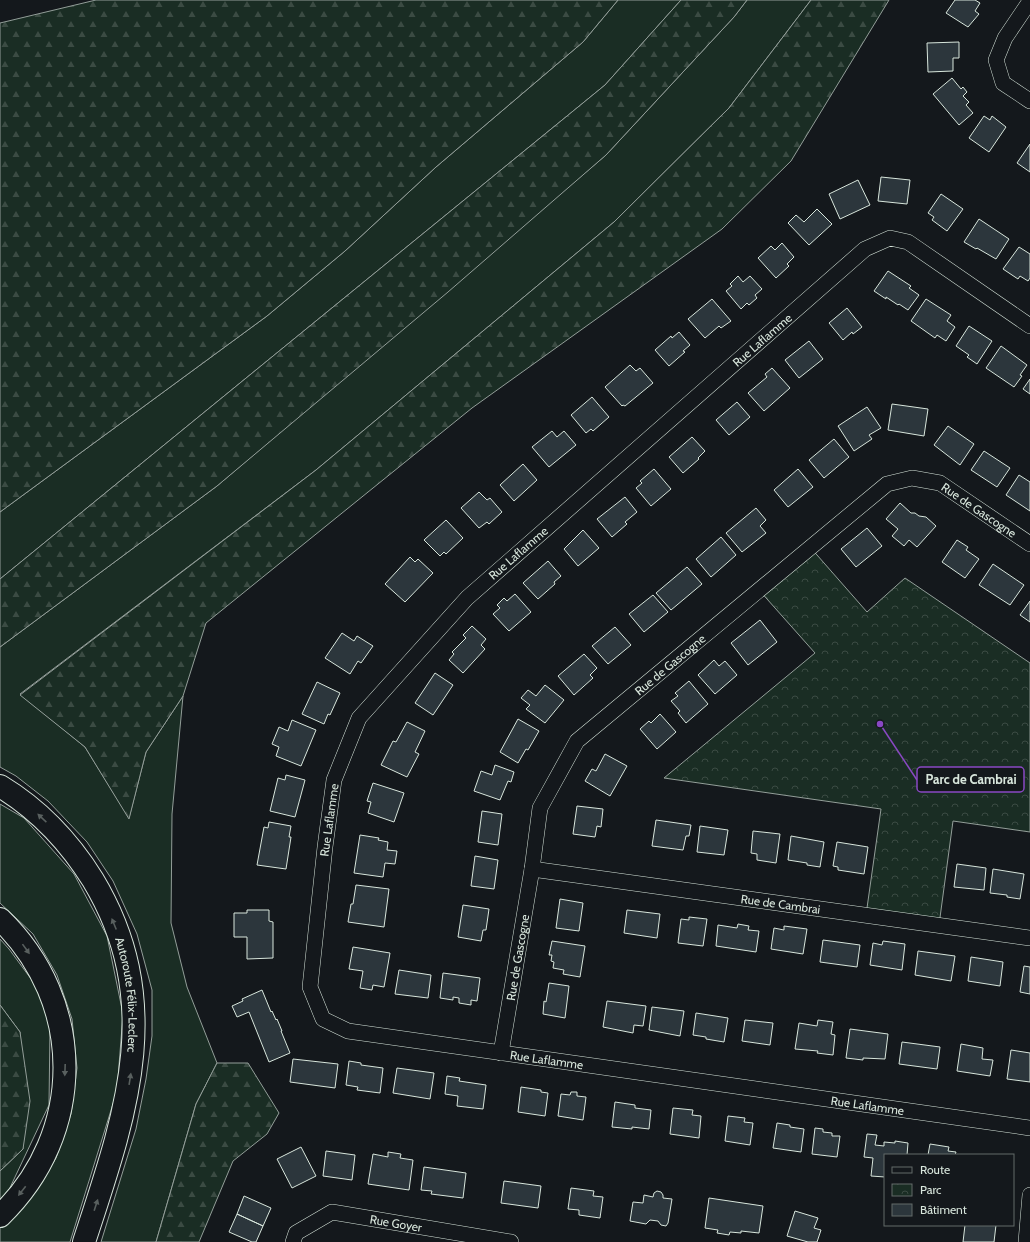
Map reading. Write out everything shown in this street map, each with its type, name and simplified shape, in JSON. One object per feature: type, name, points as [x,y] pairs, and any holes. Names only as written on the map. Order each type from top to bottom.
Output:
[{"type":"highway","name":"Autoroute Félix-Leclerc","points":[[0,786],[25,803],[43,819],[65,842],[87,872],[108,909],[118,932],[131,979],[134,1044],[128,1089],[114,1148],[84,1242]]},
{"type":"highway","points":[[0,920],[19,939],[43,977],[60,1022],[65,1061],[62,1105],[51,1142],[32,1178],[0,1216]]},
{"type":"street","points":[[1030,2],[1006,38],[996,60],[1003,83],[1030,102]]},
{"type":"street","name":"Rue Laflamme","points":[[1030,326],[908,242],[890,238],[865,248],[467,598],[359,718],[334,780],[325,847],[310,987],[323,1019],[348,1030],[1030,1128]]},
{"type":"street","name":"Rue de Gascogne","points":[[502,1053],[532,868],[540,808],[576,741],[887,484],[912,478],[940,483],[1030,544]]},
{"type":"street","name":"Rue de Cambrai","points":[[532,868],[1030,938]]},
{"type":"street","points":[[1026,1242],[1030,1195]]},
{"type":"street","name":"Rue Goyer","points":[[293,1242],[296,1233],[332,1212],[478,1240],[511,1242]]},
{"type":"green space","points":[[96,0],[618,0],[583,42],[436,167],[345,251],[267,316],[0,512],[0,23]]},
{"type":"green space","points":[[618,0],[681,0],[605,85],[0,579],[0,512],[267,316],[345,251],[436,167],[583,42]]},
{"type":"green space","points":[[681,0],[747,0],[734,17],[606,155],[448,292],[217,486],[0,647],[0,579],[605,85]]},
{"type":"green space","points":[[747,0],[811,0],[729,108],[614,222],[316,470],[20,694],[85,747],[129,818],[146,752],[183,696],[172,814],[171,923],[187,987],[217,1063],[196,1104],[156,1242],[101,1242],[136,1129],[146,1079],[152,1036],[152,990],[137,934],[113,881],[87,842],[48,801],[16,776],[0,767],[0,647],[217,486],[606,155],[734,17]]},
{"type":"green space","points":[[811,0],[889,0],[791,161],[722,229],[472,408],[206,623],[183,696],[146,752],[129,819],[85,747],[20,695],[316,470],[614,222],[729,108]]},
{"type":"green space","points":[[810,547],[867,612],[905,578],[1030,663],[1030,832],[953,821],[939,925],[866,915],[881,809],[664,778],[815,653],[759,590]]},
{"type":"green space","points":[[0,804],[24,818],[74,874],[107,936],[123,1014],[117,1091],[70,1242],[0,1242],[0,1228],[32,1197],[56,1158],[71,1114],[77,1068],[72,1019],[57,975],[33,934],[0,903]]},
{"type":"green space","points":[[0,939],[37,987],[50,1027],[49,1105],[7,1194],[0,1199],[0,1171],[23,1149],[20,1032],[0,1005]]},
{"type":"green space","points":[[0,1005],[20,1032],[30,1101],[23,1149],[0,1171]]},
{"type":"green space","points":[[217,1063],[248,1063],[279,1113],[267,1134],[233,1161],[199,1242],[156,1242],[196,1104]]},
{"type":"building","points":[[955,0],[975,0],[980,3],[975,11],[979,14],[968,27],[946,13]]},
{"type":"building","points":[[959,42],[959,58],[953,58],[953,71],[928,72],[927,43]]},
{"type":"building","points":[[952,78],[961,89],[963,87],[967,92],[963,96],[969,102],[966,105],[973,113],[959,125],[933,94]]},
{"type":"building","points":[[984,116],[990,120],[992,116],[1006,127],[989,152],[969,138]]},
{"type":"building","points":[[1030,144],[1030,172],[1017,163]]},
{"type":"building","points":[[881,177],[910,180],[907,204],[878,201]]},
{"type":"building","points":[[858,180],[870,205],[840,219],[829,194]]},
{"type":"building","points":[[941,194],[963,209],[947,231],[932,220],[934,217],[928,213]]},
{"type":"building","points":[[817,209],[832,224],[809,245],[788,223],[796,215],[804,222]]},
{"type":"building","points":[[979,219],[1009,239],[996,259],[964,242]]},
{"type":"building","points":[[782,243],[794,257],[787,264],[789,266],[776,278],[758,258],[771,246],[775,250]]},
{"type":"building","points":[[1019,247],[1030,254],[1030,278],[1028,281],[1020,276],[1018,279],[1003,269]]},
{"type":"building","points":[[888,271],[911,286],[909,288],[919,295],[908,310],[874,291]]},
{"type":"building","points":[[738,276],[743,282],[750,276],[762,289],[755,295],[757,298],[749,305],[747,303],[741,309],[726,291],[732,286],[730,284]]},
{"type":"building","points":[[712,299],[731,321],[721,328],[719,326],[705,338],[688,319]]},
{"type":"building","points":[[926,299],[951,315],[947,321],[955,327],[946,341],[937,335],[935,338],[911,321]]},
{"type":"building","points":[[847,308],[862,327],[853,334],[852,332],[843,340],[829,323]]},
{"type":"building","points":[[969,326],[992,341],[977,364],[967,357],[969,355],[956,346]]},
{"type":"building","points":[[679,332],[690,345],[683,351],[685,352],[669,366],[655,350],[671,336],[672,338]]},
{"type":"building","points":[[809,341],[823,359],[799,378],[785,360]]},
{"type":"building","points":[[1001,346],[1027,365],[1020,375],[1022,376],[1014,387],[986,368]]},
{"type":"building","points":[[630,365],[636,371],[640,368],[653,383],[625,406],[622,406],[605,387]]},
{"type":"building","points":[[772,368],[790,388],[764,411],[748,393],[767,377],[765,374]]},
{"type":"building","points":[[1030,379],[1030,394],[1023,389]]},
{"type":"building","points":[[592,397],[609,417],[593,431],[591,429],[586,433],[571,415]]},
{"type":"building","points":[[737,402],[750,417],[729,435],[716,420]]},
{"type":"building","points":[[892,404],[928,409],[924,436],[888,430]]},
{"type":"building","points":[[867,407],[881,428],[869,435],[872,439],[854,451],[838,426]]},
{"type":"building","points":[[948,426],[974,444],[960,465],[934,445]]},
{"type":"building","points":[[552,431],[557,437],[564,431],[576,445],[549,467],[532,447]]},
{"type":"building","points":[[692,437],[705,451],[698,458],[699,459],[683,473],[669,457]]},
{"type":"building","points":[[834,439],[849,457],[824,478],[809,460]]},
{"type":"building","points":[[984,451],[1010,468],[997,487],[971,470]]},
{"type":"building","points":[[523,464],[537,480],[514,501],[500,485]]},
{"type":"building","points":[[654,469],[671,489],[651,506],[636,488],[642,483],[640,481]]},
{"type":"building","points":[[798,469],[813,487],[788,507],[774,490]]},
{"type":"building","points":[[1019,475],[1030,482],[1030,511],[1006,495]]},
{"type":"building","points":[[479,492],[487,500],[490,498],[502,512],[489,524],[487,522],[479,528],[461,508]]},
{"type":"building","points":[[625,497],[637,512],[625,522],[627,524],[612,537],[597,519]]},
{"type":"building","points":[[900,503],[911,513],[926,517],[936,526],[917,547],[909,540],[904,546],[892,536],[898,529],[886,519]]},
{"type":"building","points":[[756,508],[766,520],[760,526],[766,533],[742,552],[726,533]]},
{"type":"building","points":[[446,520],[463,538],[446,554],[444,552],[440,556],[424,540]]},
{"type":"building","points":[[867,528],[882,546],[856,567],[841,549]]},
{"type":"building","points":[[583,530],[599,548],[578,566],[564,549]]},
{"type":"building","points":[[721,537],[736,555],[711,577],[696,559]]},
{"type":"building","points":[[957,540],[968,547],[966,550],[979,559],[965,578],[942,562]]},
{"type":"building","points":[[410,557],[415,562],[418,559],[433,573],[405,602],[385,584]]},
{"type":"building","points":[[548,561],[561,576],[554,582],[555,584],[538,599],[523,583]]},
{"type":"building","points":[[993,564],[1024,585],[1010,605],[979,585]]},
{"type":"building","points":[[687,567],[702,584],[671,610],[656,593]]},
{"type":"building","points":[[515,594],[531,612],[509,631],[493,614],[500,608],[497,605],[504,598],[507,601]]},
{"type":"building","points":[[653,595],[668,612],[644,632],[629,614]]},
{"type":"building","points":[[1030,601],[1030,622],[1020,615]]},
{"type":"building","points":[[760,620],[777,642],[748,665],[731,643]]},
{"type":"building","points":[[472,626],[486,639],[481,645],[485,649],[463,673],[449,660],[454,654],[452,652],[466,638],[463,635]]},
{"type":"building","points":[[615,627],[631,645],[608,664],[592,646]]},
{"type":"building","points":[[342,633],[354,641],[357,636],[373,646],[361,663],[358,661],[350,674],[325,658]]},
{"type":"building","points":[[584,654],[597,668],[590,675],[593,678],[574,695],[558,676]]},
{"type":"building","points":[[714,660],[719,666],[725,661],[737,675],[715,694],[698,675]]},
{"type":"building","points":[[435,673],[453,685],[433,715],[415,703]]},
{"type":"building","points":[[689,681],[708,704],[686,723],[678,713],[680,711],[671,701],[678,696],[675,693]]},
{"type":"building","points":[[317,682],[340,693],[330,715],[328,714],[324,724],[302,714]]},
{"type":"building","points":[[545,685],[564,700],[545,723],[526,709],[530,705],[521,698],[528,690],[536,696]]},
{"type":"building","points":[[660,714],[676,732],[657,749],[640,729],[649,721],[651,723]]},
{"type":"building","points":[[518,719],[539,731],[528,750],[526,749],[518,763],[500,752]]},
{"type":"building","points":[[292,720],[316,730],[301,766],[276,756],[279,747],[272,744],[279,727],[288,731]]},
{"type":"building","points":[[407,722],[425,731],[415,752],[419,754],[407,777],[381,765],[393,741],[396,742]]},
{"type":"building","points":[[605,754],[627,766],[610,796],[585,781],[592,769],[596,771]]},
{"type":"building","points":[[495,765],[514,772],[511,782],[508,781],[500,800],[474,791],[481,771],[492,775]]},
{"type":"building","points":[[286,775],[305,780],[295,817],[270,811],[278,778],[285,780]]},
{"type":"building","points":[[373,783],[404,793],[394,822],[368,813],[371,802],[367,801]]},
{"type":"building","points":[[577,806],[603,809],[601,827],[597,826],[595,837],[573,834]]},
{"type":"building","points":[[482,811],[502,814],[498,845],[478,842]]},
{"type":"building","points":[[656,820],[691,825],[689,836],[686,836],[683,850],[652,846]]},
{"type":"building","points":[[269,822],[291,826],[289,837],[291,837],[286,869],[257,865],[264,827],[268,828]]},
{"type":"building","points":[[700,826],[728,830],[724,855],[697,852]]},
{"type":"building","points":[[753,831],[780,834],[776,863],[757,860],[757,854],[751,853]]},
{"type":"building","points":[[360,835],[379,838],[378,840],[388,842],[387,850],[397,851],[395,864],[385,863],[383,877],[354,873]]},
{"type":"building","points":[[791,836],[824,842],[820,867],[788,860]]},
{"type":"building","points":[[837,842],[868,847],[864,874],[838,870],[838,867],[833,866]]},
{"type":"building","points":[[475,856],[498,860],[494,889],[471,886]]},
{"type":"building","points":[[957,864],[986,868],[984,890],[954,887]]},
{"type":"building","points":[[993,869],[1024,874],[1020,899],[1007,897],[1007,895],[990,893]]},
{"type":"building","points":[[356,885],[389,889],[384,927],[348,922]]},
{"type":"building","points":[[560,899],[583,903],[579,931],[556,928]]},
{"type":"building","points":[[463,905],[489,909],[486,930],[483,930],[481,941],[458,937]]},
{"type":"building","points":[[247,910],[269,910],[269,921],[273,922],[273,958],[247,959],[247,937],[234,937],[234,913],[247,913]]},
{"type":"building","points":[[627,910],[660,914],[657,938],[624,933]]},
{"type":"building","points":[[689,917],[707,919],[703,946],[678,943],[681,919],[689,920]]},
{"type":"building","points":[[738,924],[749,926],[748,930],[759,931],[756,952],[716,946],[718,925],[737,928]]},
{"type":"building","points":[[784,926],[807,929],[803,954],[771,949],[774,928],[784,930]]},
{"type":"building","points":[[823,940],[860,945],[857,967],[820,962]]},
{"type":"building","points":[[552,941],[585,946],[580,977],[563,974],[564,970],[553,968],[554,962],[551,961],[552,955],[549,955]]},
{"type":"building","points":[[883,941],[905,944],[902,970],[870,965],[873,943],[882,945]]},
{"type":"building","points":[[353,947],[390,953],[384,987],[373,985],[372,990],[360,988],[363,971],[349,969]]},
{"type":"building","points":[[918,951],[955,956],[951,981],[915,975]]},
{"type":"building","points":[[971,957],[1003,962],[1000,986],[968,981]]},
{"type":"building","points":[[1024,966],[1030,967],[1030,994],[1020,992]]},
{"type":"building","points":[[399,970],[431,975],[428,998],[395,994]]},
{"type":"building","points":[[443,973],[480,978],[477,1001],[471,1000],[471,1005],[459,1003],[459,998],[453,997],[453,1000],[440,998]]},
{"type":"building","points":[[549,983],[569,986],[565,1018],[543,1014],[544,1001],[546,1002]]},
{"type":"building","points":[[262,990],[271,1012],[272,1011],[276,1020],[277,1019],[290,1053],[269,1062],[249,1012],[237,1017],[232,1006],[243,1001],[242,999]]},
{"type":"building","points":[[607,1001],[646,1006],[643,1026],[634,1025],[633,1033],[603,1027]]},
{"type":"building","points":[[652,1007],[684,1011],[680,1036],[649,1030]]},
{"type":"building","points":[[696,1013],[728,1018],[724,1042],[693,1035]]},
{"type":"building","points":[[745,1020],[773,1023],[770,1045],[742,1041]]},
{"type":"building","points":[[818,1020],[833,1022],[831,1034],[835,1035],[833,1055],[817,1053],[818,1051],[795,1049],[799,1023],[817,1026]]},
{"type":"building","points":[[850,1029],[888,1034],[885,1059],[863,1058],[863,1060],[846,1058]]},
{"type":"building","points":[[902,1042],[940,1047],[937,1069],[899,1064]]},
{"type":"building","points":[[961,1044],[983,1048],[982,1059],[993,1060],[990,1076],[957,1071]]},
{"type":"building","points":[[1011,1050],[1030,1053],[1030,1082],[1007,1079]]},
{"type":"building","points":[[293,1059],[338,1064],[335,1088],[290,1082]]},
{"type":"building","points":[[349,1061],[361,1063],[361,1065],[383,1068],[380,1093],[357,1090],[358,1087],[346,1085]]},
{"type":"building","points":[[397,1068],[434,1073],[430,1099],[393,1093]]},
{"type":"building","points":[[447,1076],[460,1078],[459,1081],[486,1085],[483,1109],[457,1106],[458,1096],[445,1094]]},
{"type":"building","points":[[521,1087],[541,1090],[541,1092],[548,1093],[545,1116],[518,1112]]},
{"type":"building","points":[[571,1092],[577,1092],[577,1096],[586,1097],[583,1120],[558,1116],[561,1094],[570,1095]]},
{"type":"building","points":[[615,1102],[635,1105],[635,1108],[651,1110],[649,1129],[612,1127]]},
{"type":"building","points":[[673,1108],[693,1110],[692,1115],[701,1116],[699,1138],[670,1134]]},
{"type":"building","points":[[728,1116],[745,1118],[744,1122],[753,1123],[750,1145],[725,1141]]},
{"type":"building","points":[[777,1123],[804,1129],[801,1152],[773,1148]]},
{"type":"building","points":[[815,1128],[823,1129],[823,1132],[832,1133],[832,1136],[840,1136],[837,1157],[812,1154]]},
{"type":"building","points":[[867,1134],[877,1135],[875,1145],[884,1146],[884,1142],[895,1143],[895,1141],[908,1143],[907,1154],[884,1154],[884,1177],[871,1176],[873,1158],[864,1157]]},
{"type":"building","points":[[930,1144],[949,1147],[948,1151],[956,1152],[955,1154],[928,1154]]},
{"type":"building","points":[[301,1147],[316,1176],[292,1188],[277,1159]]},
{"type":"building","points":[[326,1151],[355,1155],[352,1180],[323,1176]]},
{"type":"building","points":[[388,1152],[401,1154],[400,1158],[413,1160],[409,1190],[368,1184],[373,1154],[388,1157]]},
{"type":"building","points":[[424,1167],[466,1173],[463,1198],[431,1194],[432,1191],[421,1190]]},
{"type":"building","points":[[504,1181],[541,1186],[538,1208],[501,1203]]},
{"type":"building","points":[[571,1188],[594,1191],[593,1196],[603,1197],[600,1218],[579,1215],[579,1210],[568,1209]]},
{"type":"building","points":[[657,1191],[661,1192],[663,1198],[672,1199],[668,1223],[666,1226],[661,1225],[658,1221],[650,1220],[646,1224],[630,1221],[633,1202],[643,1203],[644,1195],[653,1197],[654,1193]]},
{"type":"building","points":[[244,1196],[271,1208],[263,1226],[237,1214]]},
{"type":"building","points":[[709,1198],[763,1206],[759,1233],[741,1231],[741,1233],[730,1232],[729,1235],[717,1233],[718,1230],[705,1228]]},
{"type":"building","points":[[795,1211],[818,1218],[814,1228],[821,1230],[817,1242],[808,1242],[787,1236]]},
{"type":"building","points":[[237,1214],[263,1226],[256,1242],[252,1242],[229,1232]]},
{"type":"building","points":[[965,1226],[996,1226],[994,1242],[963,1242]]},
{"type":"place","name":"Parc de Cambrai","points":[[880,724]]}]
